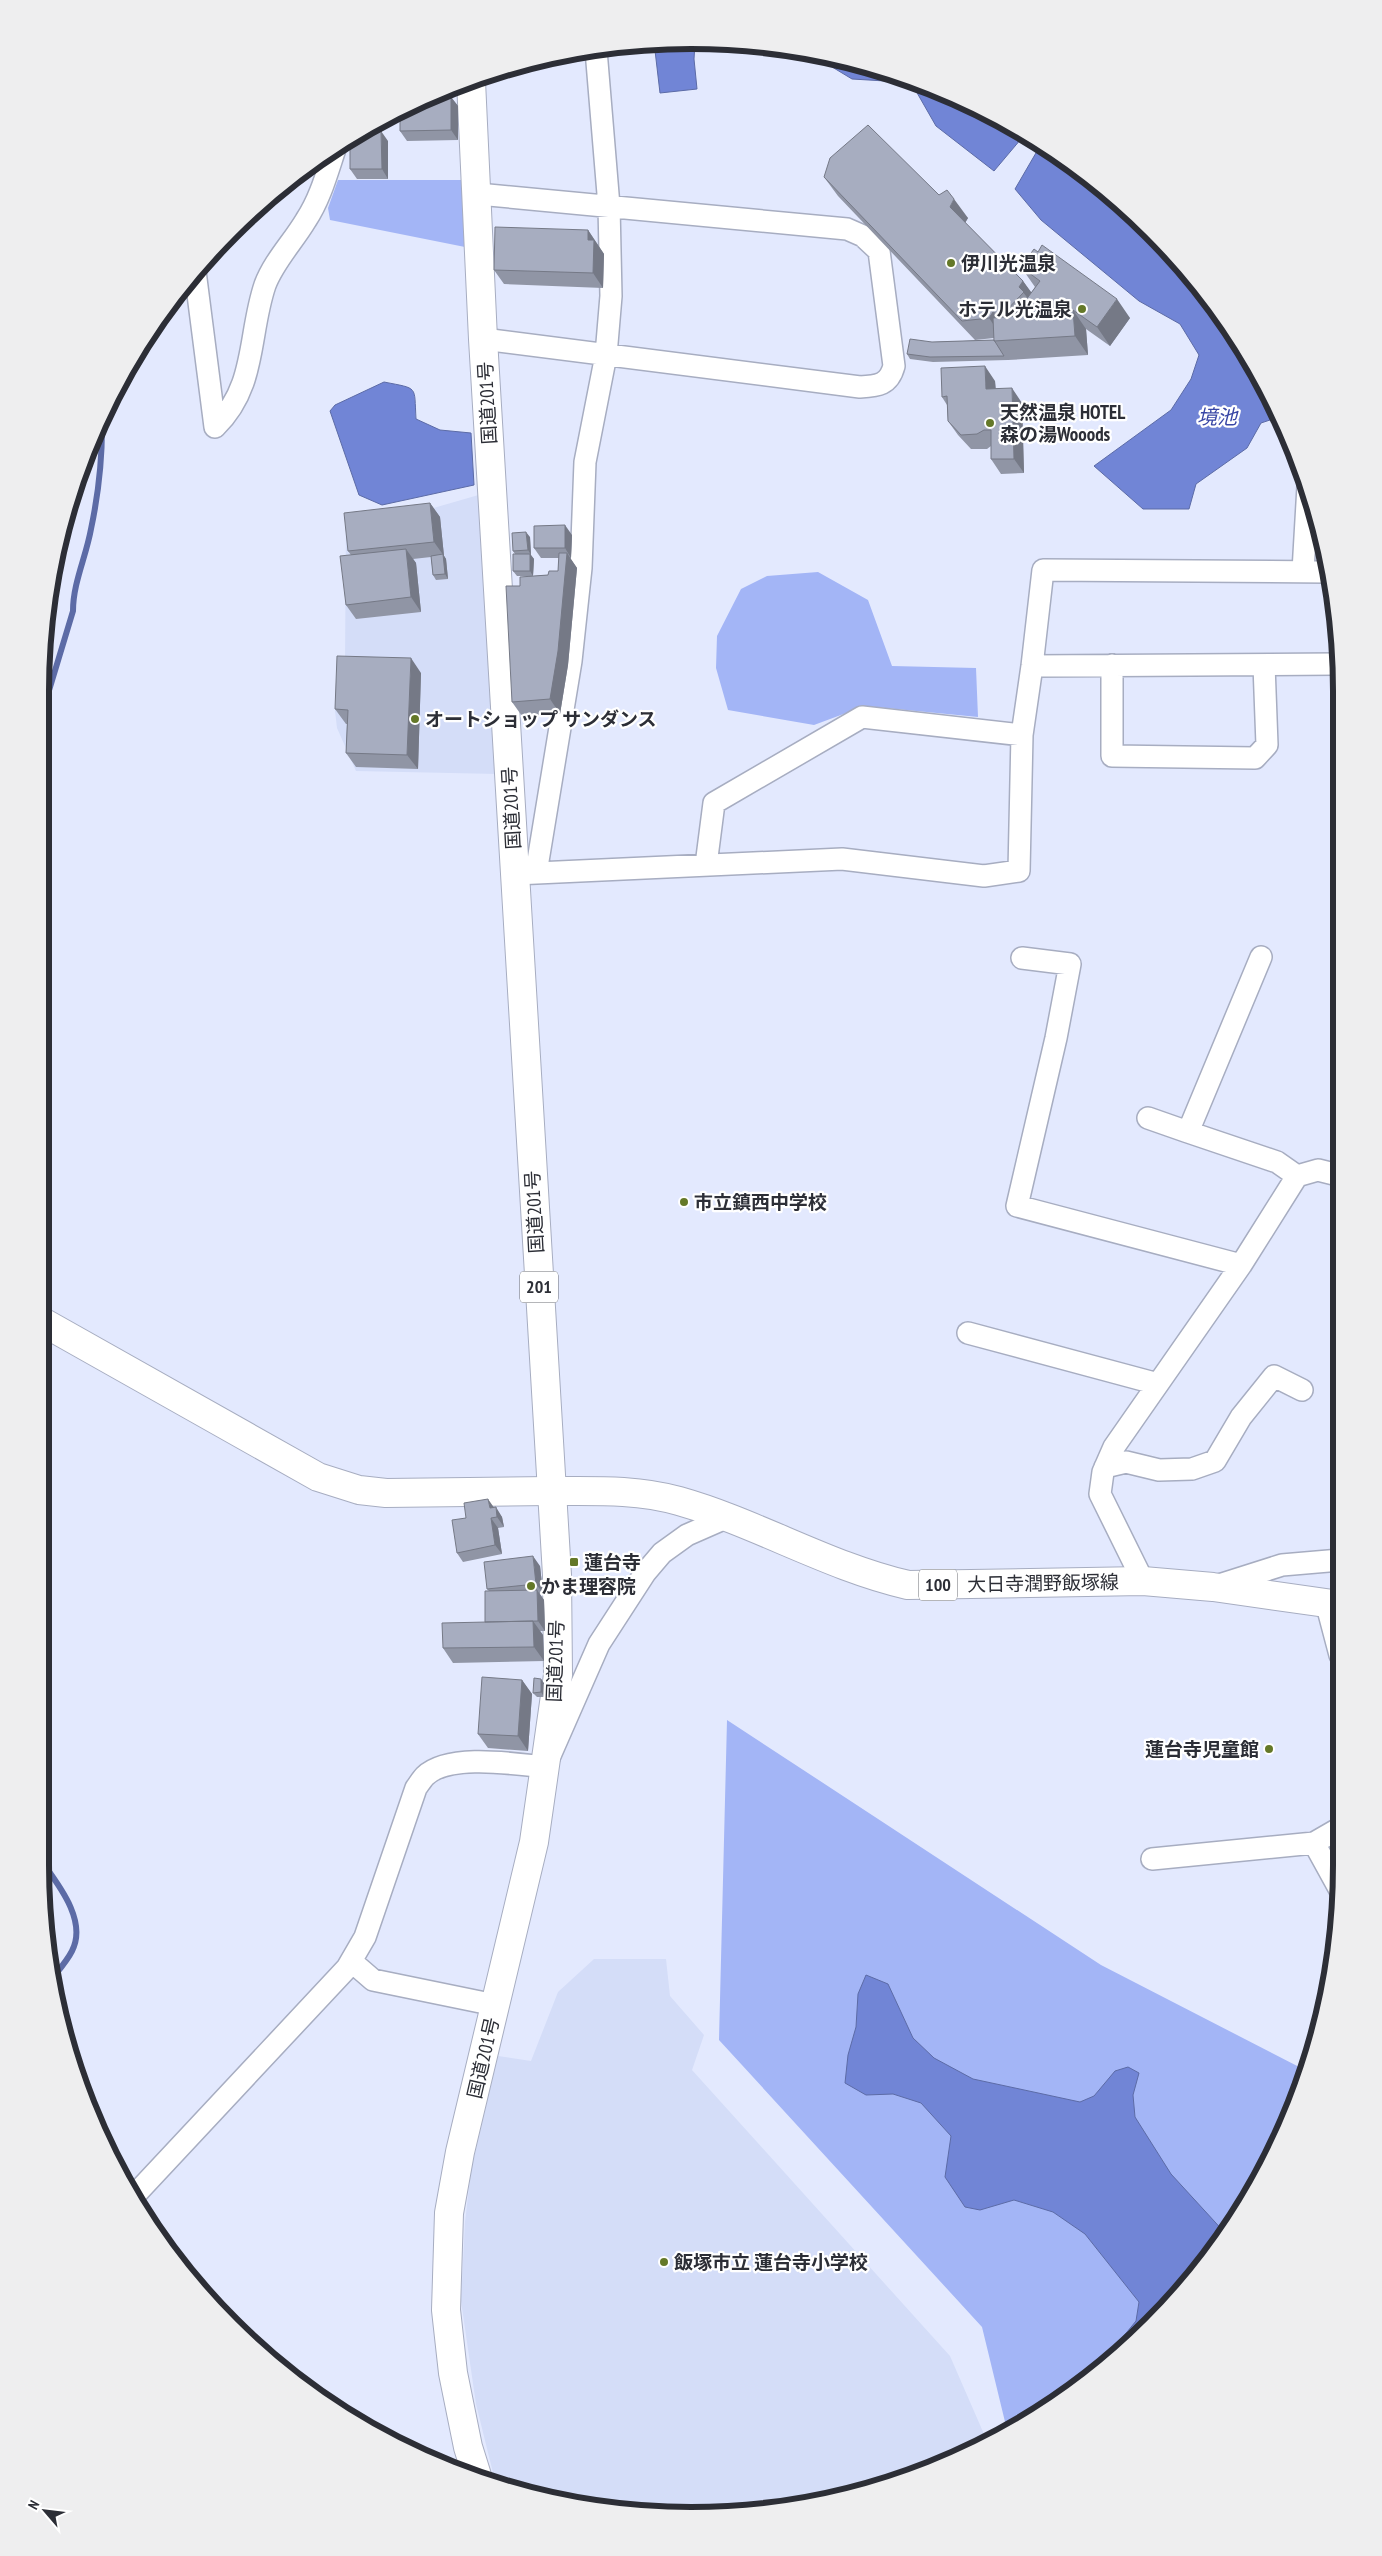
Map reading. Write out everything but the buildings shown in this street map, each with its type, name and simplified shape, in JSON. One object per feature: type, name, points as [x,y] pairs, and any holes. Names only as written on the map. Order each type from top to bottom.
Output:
[{"type":"main road","name":"国道201号","points":[[471,88],[478,194],[483,339],[526,873],[550,1491],[557,1575],[558,1675],[534,1842],[460,2152],[449,2213],[446,2257],[446,2310],[454,2373],[468,2446],[475,2469]]},
{"type":"main road","name":"大日寺潤野飯塚線","points":[[49,1326],[318,1477],[359,1490],[386,1493],[625,1491],[678,1501],[728,1517],[880,1579],[908,1585],[1143,1581],[1213,1587],[1333,1604]]},
{"type":"street","points":[[596,56],[609,206],[611,296],[606,355],[585,462],[581,568],[571,661],[526,873],[842,859],[984,876],[1019,871],[1022,734],[1043,570],[1322,572]]},
{"type":"street","points":[[196,282],[215,427],[225,417],[244,383],[265,285],[278,260],[307,220],[331,159]]},
{"type":"street","points":[[478,194],[847,229],[863,236],[879,252],[894,366],[892,375],[886,382],[878,386],[860,387],[483,339]]},
{"type":"street","points":[[1303,571],[1307,510]]},
{"type":"street","points":[[1032,666],[1332,664]]},
{"type":"street","points":[[1112,665],[1112,756],[1255,758],[1267,745],[1264,665]]},
{"type":"street","points":[[706,865],[714,803],[862,717],[1022,734]]},
{"type":"street","points":[[1188,1132],[1261,957]]},
{"type":"street","points":[[1022,958],[1070,964],[1056,1038],[1017,1206],[1241,1265]]},
{"type":"street","points":[[1148,1118],[1277,1162],[1296,1176]]},
{"type":"street","points":[[1143,1581],[1100,1494],[1105,1467],[1114,1447],[1241,1265],[1296,1176],[1318,1170],[1333,1174]]},
{"type":"street","points":[[968,1333],[1158,1384]]},
{"type":"street","points":[[1105,1467],[1126,1462],[1159,1470],[1192,1469],[1215,1461],[1241,1417],[1274,1376],[1302,1390]]},
{"type":"street","points":[[138,2191],[347,1968],[365,1938],[416,1788],[426,1774],[447,1765],[492,1761],[546,1767],[599,1644],[645,1573],[662,1553],[687,1535],[728,1517]]},
{"type":"street","points":[[1213,1587],[1282,1565],[1333,1561]]},
{"type":"street","points":[[1152,1859],[1314,1843],[1333,1832]]},
{"type":"street","points":[[1314,1843],[1333,1877]]},
{"type":"street","points":[[351,1961],[373,1980],[495,2005]]},
{"type":"shaded area","points":[[338,180],[462,180],[465,247],[330,220],[328,208]]},
{"type":"shaded area","points":[[482,494],[498,774],[356,771],[337,728],[335,711],[345,665],[346,520],[430,509]]},
{"type":"shaded area","points":[[818,572],[868,600],[892,666],[976,668],[978,717],[865,706],[814,725],[728,710],[716,668],[717,636],[741,589],[767,576]]},
{"type":"shaded area","points":[[727,1720],[1101,1965],[1300,2067],[1267,2149],[1225,2222],[1201,2256],[1145,2319],[1114,2348],[1082,2375],[1048,2399],[1006,2424],[982,2327],[719,2040]]},
{"type":"shaded area","name":"飯塚市立 蓮台寺小学校","points":[[594,1959],[666,1959],[670,1996],[704,2035],[692,2070],[950,2356],[985,2436],[937,2458],[857,2485],[775,2502],[733,2506],[649,2506],[607,2502],[566,2495],[494,2476],[476,2404],[461,2301],[465,2222],[471,2170],[498,2056],[531,2061],[558,1992]]},
{"type":"water","points":[[695,49],[697,89],[660,93],[655,50]]},
{"type":"water","points":[[826,64],[892,81],[852,79]]},
{"type":"water","points":[[913,89],[975,115],[1020,140],[994,171],[936,126],[916,91]]},
{"type":"water","name":"境池","points":[[1037,151],[1082,181],[1145,237],[1174,268],[1201,300],[1247,370],[1272,419],[1261,423],[1247,448],[1196,484],[1189,509],[1143,509],[1094,466],[1171,410],[1191,379],[1199,355],[1180,324],[1139,301],[1041,220],[1015,189]]},
{"type":"water","points":[[384,382],[412,390],[415,400],[416,419],[440,430],[471,433],[474,485],[382,505],[359,495],[330,411],[335,405]]},
{"type":"water","points":[[866,1975],[888,1984],[913,2038],[934,2058],[973,2079],[1080,2102],[1094,2096],[1115,2071],[1128,2067],[1139,2073],[1133,2095],[1135,2117],[1171,2174],[1221,2228],[1201,2256],[1174,2288],[1114,2348],[1136,2321],[1139,2302],[1085,2234],[1053,2212],[1014,2200],[980,2210],[965,2207],[945,2177],[951,2136],[921,2103],[893,2094],[866,2095],[845,2083],[848,2055],[856,2027],[858,1994]]},
{"type":"waterway","points":[[49,690],[73,611],[77,580],[89,539],[96,504],[102,437]]},
{"type":"waterway","points":[[49,1872],[68,1902],[76,1927],[76,1939],[72,1951],[58,1971]]},
{"type":"place","name":"伊川光温泉","points":[[951,263]]},
{"type":"place","name":"ホテル光温泉","points":[[1082,309]]},
{"type":"place","name":"天然温泉 HOTEL 森の湯Wooods","points":[[990,423]]},
{"type":"place","name":"オートショップ サンダンス","points":[[415,719]]},
{"type":"place","name":"市立鎮西中学校","points":[[684,1202]]},
{"type":"place","name":"蓮台寺","points":[[574,1562]]},
{"type":"place","name":"かま理容院","points":[[531,1586]]},
{"type":"place","name":"蓮台寺児童館","points":[[1269,1749]]},
{"type":"place","name":"飯塚市立 蓮台寺小学校","points":[[664,2262]]}]
